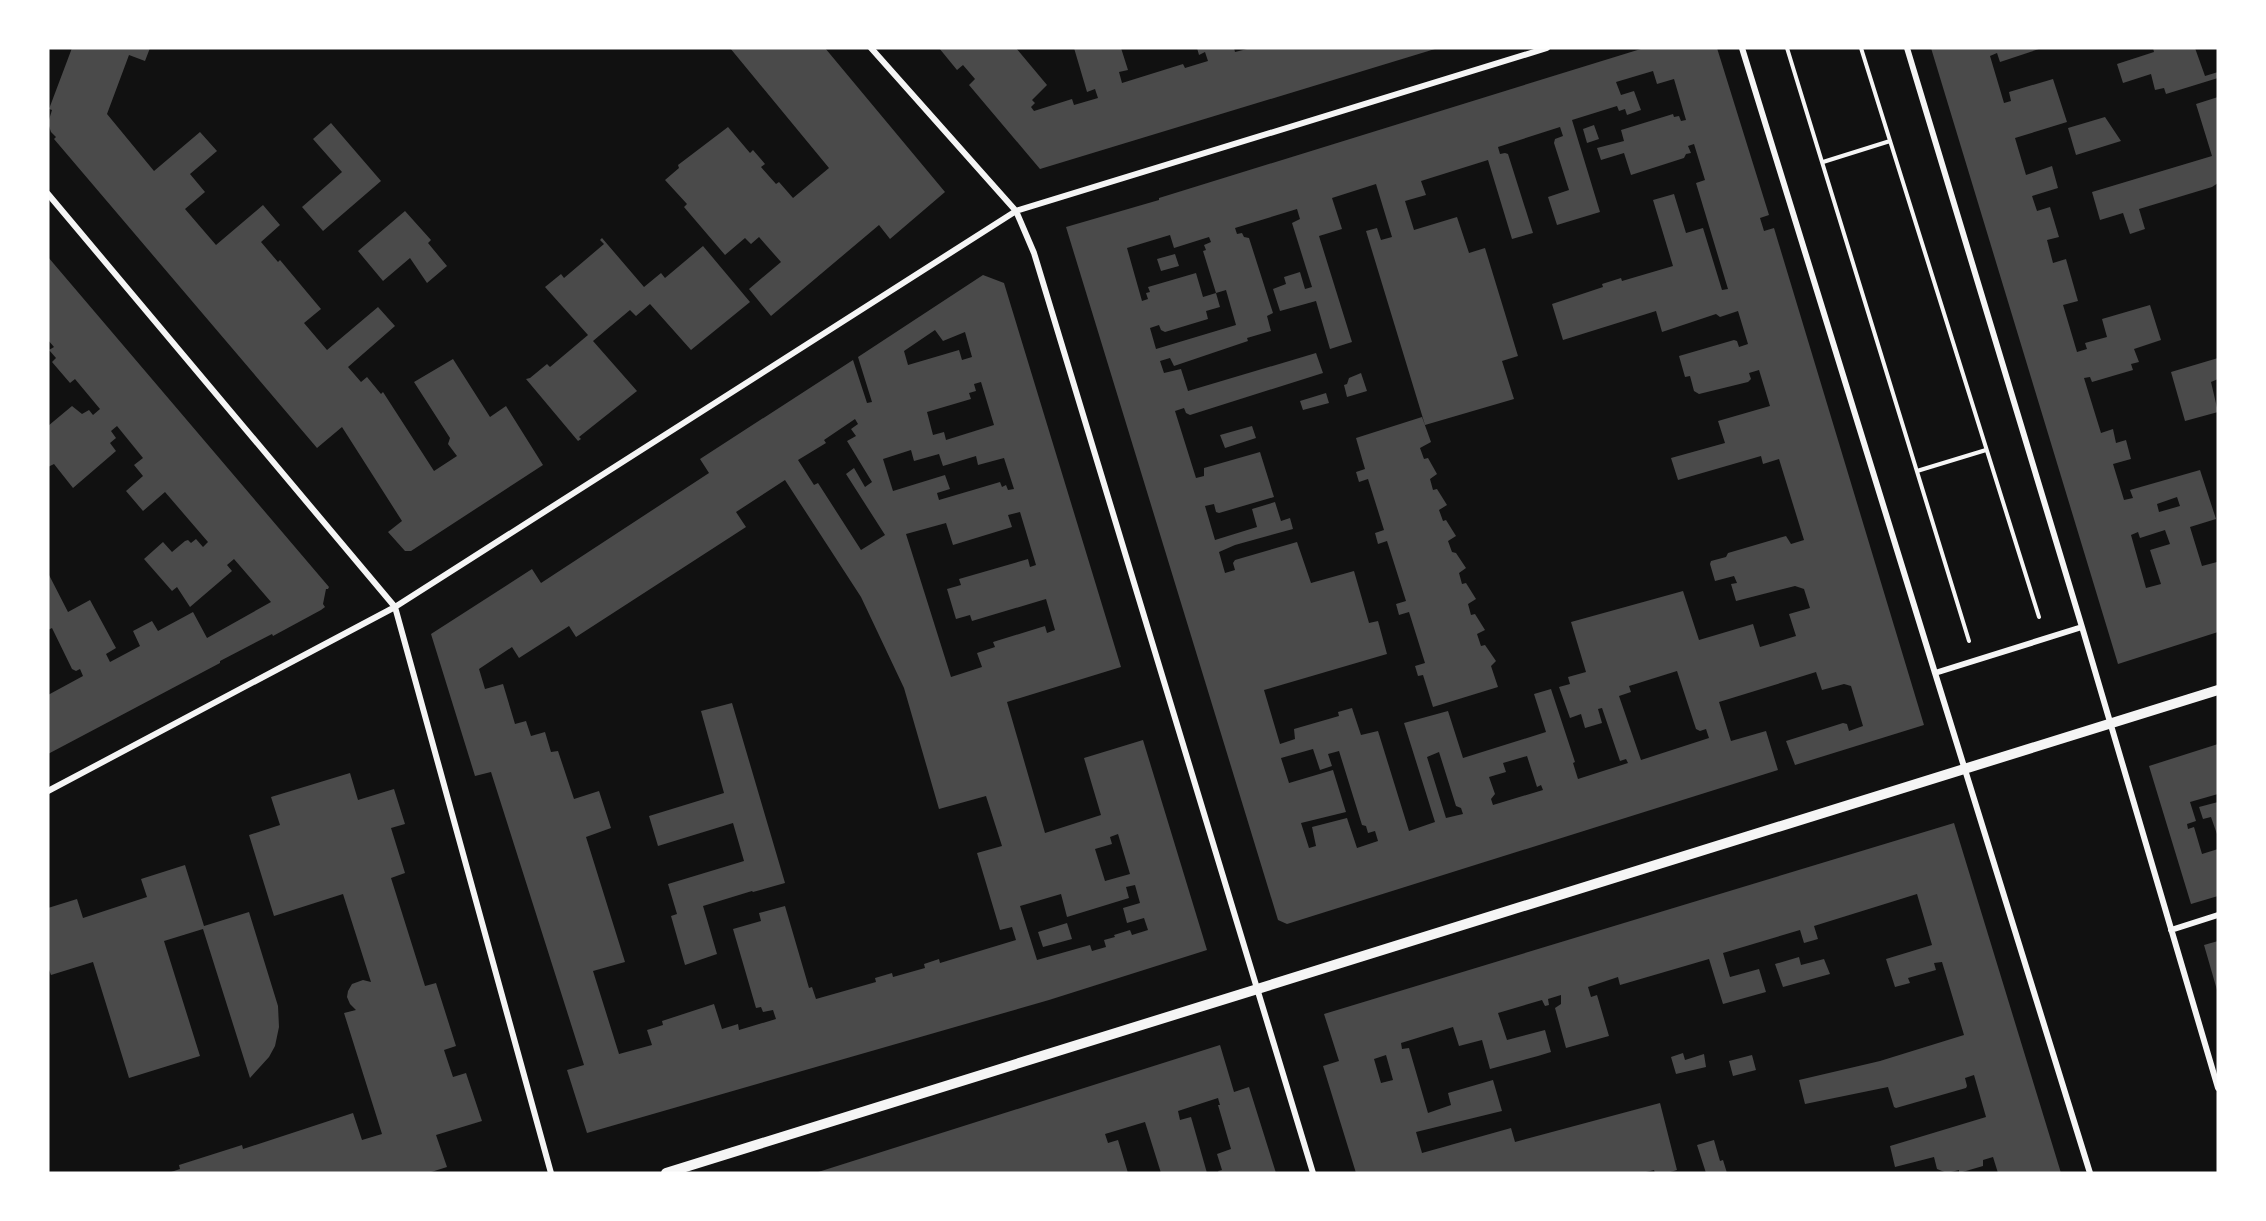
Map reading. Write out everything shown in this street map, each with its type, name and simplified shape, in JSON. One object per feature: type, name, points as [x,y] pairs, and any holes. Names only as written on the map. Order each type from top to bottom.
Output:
[{"type":"street","points":[[871,48],[1016,211],[1034,253],[1313,1173]]},
{"type":"street","points":[[48,791],[395,607],[1016,211],[1547,48]]},
{"type":"street","points":[[1742,48],[2090,1173]]},
{"type":"street","points":[[1907,48],[2218,1088]]},
{"type":"street","points":[[48,194],[395,607],[551,1173]]},
{"type":"street","points":[[1935,673],[2082,627]]},
{"type":"street","points":[[666,1173],[2218,690]]},
{"type":"street","points":[[2171,930],[2218,915]]},
{"type":"path","points":[[1787,48],[1975,660]]},
{"type":"path","points":[[1861,48],[2046,638]]},
{"type":"path","points":[[1822,162],[1890,141]]},
{"type":"path","points":[[1917,471],[1986,450]]},
{"type":"building","points":[[72,48],[150,48],[145,61],[129,55],[107,114],[154,171],[200,132],[217,151],[190,174],[205,192],[185,209],[216,245],[263,205],[280,225],[261,242],[278,262],[280,260],[321,309],[304,323],[327,350],[378,307],[395,326],[348,367],[361,382],[367,377],[381,394],[383,392],[434,471],[457,456],[448,444],[450,438],[414,382],[453,359],[490,417],[506,406],[543,465],[411,551],[405,551],[388,532],[402,521],[342,427],[317,448],[54,139],[56,137],[51,132],[48,123],[52,110],[49,109]]},
{"type":"building","points":[[730,48],[825,48],[945,192],[890,239],[879,225],[771,316],[749,289],[781,262],[759,237],[751,244],[745,238],[725,255],[684,207],[687,204],[665,180],[679,168],[678,165],[728,127],[750,153],[753,150],[765,164],[761,167],[776,184],[779,182],[793,198],[829,168]]},
{"type":"building","points":[[939,48],[1016,48],[1047,85],[1032,100],[1035,103],[1031,107],[1034,111],[1072,99],[1074,105],[1098,98],[1095,89],[1087,92],[1074,48],[1121,48],[1128,70],[1119,72],[1122,83],[1183,64],[1185,68],[1208,61],[1205,52],[1199,55],[1197,48],[1234,48],[1235,52],[1251,48],[1435,49],[1040,169],[969,85],[975,79],[963,65],[957,70]]},
{"type":"building","points":[[1644,48],[1717,48],[1769,215],[1760,218],[1764,231],[1774,228],[1924,725],[1795,765],[1786,741],[1843,723],[1847,724],[1849,731],[1863,726],[1851,686],[1844,684],[1822,690],[1816,672],[1719,702],[1731,741],[1766,731],[1778,770],[1287,924],[1278,920],[1066,227],[1159,200],[1159,198]],"holes":[[[1653,71],[1657,84],[1674,79],[1686,120],[1681,121],[1679,116],[1674,117],[1673,114],[1621,130],[1624,141],[1597,148],[1601,160],[1624,153],[1631,175],[1684,158],[1686,154],[1691,153],[1688,146],[1694,144],[1705,180],[1696,183],[1728,289],[1722,290],[1703,228],[1686,233],[1674,194],[1653,200],[1673,266],[1622,281],[1621,278],[1602,284],[1603,287],[1552,304],[1563,340],[1656,311],[1662,332],[1716,314],[1720,317],[1738,311],[1748,344],[1739,347],[1737,341],[1734,340],[1679,356],[1685,377],[1690,376],[1694,391],[1699,394],[1748,382],[1751,379],[1749,373],[1759,370],[1770,406],[1718,421],[1725,443],[1671,458],[1678,480],[1761,456],[1763,464],[1779,459],[1804,540],[1791,544],[1786,536],[1728,553],[1726,557],[1711,561],[1710,564],[1715,581],[1734,576],[1737,583],[1731,584],[1736,601],[1795,586],[1804,589],[1810,608],[1789,614],[1796,636],[1760,647],[1753,624],[1699,640],[1683,591],[1571,622],[1586,672],[1568,677],[1570,684],[1559,687],[1570,718],[1581,714],[1585,728],[1602,723],[1598,709],[1602,708],[1620,761],[1626,759],[1628,763],[1578,779],[1573,763],[1575,762],[1551,689],[1534,694],[1546,732],[1463,758],[1448,711],[1404,723],[1435,822],[1409,831],[1378,731],[1361,735],[1352,708],[1338,712],[1339,716],[1294,729],[1295,739],[1280,744],[1264,690],[1387,654],[1378,621],[1369,623],[1354,571],[1311,583],[1297,542],[1235,560],[1233,563],[1235,570],[1225,573],[1219,552],[1235,545],[1293,529],[1290,518],[1281,521],[1275,502],[1252,509],[1257,527],[1215,540],[1205,506],[1214,504],[1216,512],[1219,513],[1274,497],[1260,452],[1204,468],[1204,476],[1196,478],[1175,411],[1184,408],[1190,415],[1323,373],[1316,353],[1188,391],[1181,369],[1164,373],[1160,361],[1170,358],[1174,366],[1271,331],[1267,316],[1273,313],[1249,238],[1244,237],[1242,233],[1237,234],[1235,228],[1297,209],[1300,219],[1292,223],[1312,287],[1305,289],[1300,272],[1284,277],[1286,284],[1273,289],[1280,311],[1316,301],[1330,349],[1352,342],[1319,236],[1342,229],[1332,198],[1376,184],[1392,237],[1381,240],[1377,228],[1366,231],[1425,425],[1514,399],[1502,361],[1518,356],[1485,248],[1469,253],[1457,217],[1414,230],[1405,201],[1426,195],[1421,181],[1488,160],[1512,239],[1533,233],[1508,154],[1500,154],[1498,147],[1560,127],[1563,136],[1555,139],[1554,143],[1569,190],[1548,197],[1557,225],[1600,212],[1572,120],[1617,106],[1619,111],[1625,109],[1627,115],[1641,110],[1634,91],[1621,95],[1616,82]],[[1170,235],[1174,248],[1209,237],[1211,242],[1204,245],[1206,250],[1203,251],[1216,293],[1203,297],[1196,273],[1148,287],[1150,292],[1146,293],[1148,299],[1142,301],[1127,248]],[[1226,290],[1236,325],[1156,349],[1150,328],[1159,325],[1165,332],[1208,319],[1206,311],[1220,307],[1216,293]],[[1677,671],[1696,729],[1700,731],[1706,729],[1709,738],[1641,760],[1619,696],[1631,692],[1629,686]],[[1313,749],[1320,770],[1332,766],[1328,754],[1339,751],[1362,825],[1366,826],[1368,833],[1375,831],[1378,841],[1357,848],[1347,818],[1312,827],[1316,846],[1309,848],[1301,823],[1346,812],[1333,770],[1289,783],[1281,758]],[[1439,752],[1456,806],[1461,808],[1463,814],[1446,818],[1427,757]],[[1527,756],[1537,787],[1541,785],[1543,790],[1493,805],[1491,799],[1495,794],[1489,777],[1506,772],[1503,763]]]},
{"type":"building","points":[[1931,48],[2042,48],[2000,62],[1997,53],[1990,56],[2004,103],[2011,101],[2009,92],[2053,79],[2067,122],[2015,138],[2026,175],[2052,166],[2058,188],[2032,196],[2037,211],[2050,207],[2059,237],[2047,240],[2053,263],[2066,259],[2078,301],[2063,305],[2077,352],[2087,349],[2085,343],[2107,337],[2102,319],[2150,305],[2161,340],[2134,349],[2139,362],[2131,364],[2133,370],[2092,382],[2090,377],[2084,378],[2101,433],[2113,429],[2116,443],[2126,440],[2131,459],[2113,464],[2124,500],[2133,498],[2130,490],[2200,470],[2216,519],[2190,527],[2202,566],[2217,562],[2218,632],[2118,664]],"holes":[[[2177,497],[2180,506],[2159,512],[2157,504]],[[2165,530],[2170,544],[2150,550],[2161,584],[2146,588],[2131,535],[2138,532],[2140,538]]]},
{"type":"building","points":[[2153,48],[2195,48],[2205,76],[2218,72],[2218,78],[2166,94],[2164,88],[2155,90],[2151,74],[2123,83],[2117,64],[2154,52]]},
{"type":"building","points":[[2218,97],[2218,183],[2212,187],[2139,209],[2145,229],[2130,234],[2123,213],[2100,220],[2092,192],[2212,156],[2196,104]]},
{"type":"building","points":[[2105,117],[2121,141],[2076,155],[2068,128]]},
{"type":"building","points":[[331,123],[381,181],[323,231],[302,207],[342,172],[313,139]]},
{"type":"building","points":[[1594,125],[1599,139],[1587,143],[1583,129]]},
{"type":"building","points":[[405,211],[431,240],[428,243],[447,266],[427,283],[410,258],[383,281],[358,251]]},
{"type":"building","points":[[602,238],[644,287],[661,273],[665,278],[703,246],[750,302],[691,350],[650,304],[636,316],[630,310],[593,341],[637,391],[579,437],[581,439],[578,441],[526,379],[547,364],[550,367],[588,335],[545,287],[561,274],[564,278],[604,244],[600,240]]},
{"type":"building","points":[[1175,254],[1179,266],[1161,271],[1157,259]]},
{"type":"building","points":[[48,257],[329,587],[326,589],[323,604],[325,607],[321,610],[220,661],[48,754],[48,695],[83,676],[80,669],[76,671],[72,669],[52,628],[48,630],[48,573],[68,612],[90,600],[116,648],[106,654],[110,662],[140,646],[133,631],[152,621],[158,631],[193,612],[207,638],[271,602],[234,559],[227,565],[232,571],[190,607],[177,587],[172,591],[144,559],[163,542],[172,552],[188,540],[191,543],[196,539],[203,547],[208,542],[165,492],[143,511],[126,491],[143,476],[134,465],[143,458],[117,426],[111,431],[116,438],[110,443],[116,451],[73,488],[54,464],[48,467],[48,426],[72,406],[82,414],[89,410],[93,415],[100,409],[75,379],[70,383],[52,362],[56,358],[49,350],[54,347],[48,340]]},
{"type":"building","points":[[983,275],[1004,283],[1121,667],[1007,702],[1045,833],[1101,815],[1084,758],[1143,740],[1207,950],[1049,1000],[587,1133],[567,1070],[584,1065],[491,772],[475,776],[431,634],[532,569],[541,583],[709,473],[700,459],[853,360],[867,403],[872,402],[858,357]],"holes":[[[935,330],[943,341],[965,332],[972,357],[962,360],[959,350],[908,365],[904,351]],[[981,382],[994,425],[946,440],[944,432],[933,435],[927,412],[971,399],[969,393],[976,391],[974,384]],[[855,419],[858,424],[851,429],[856,436],[847,441],[872,482],[865,487],[854,468],[846,474],[885,535],[861,550],[818,483],[814,485],[798,460],[826,443],[824,440]],[[911,450],[914,461],[939,454],[943,466],[976,456],[978,465],[1004,458],[1014,489],[1008,490],[1006,485],[1002,487],[1000,482],[939,500],[937,493],[950,489],[945,475],[893,491],[883,459]],[[785,480],[861,597],[904,688],[939,809],[986,796],[1002,846],[977,853],[1000,930],[1012,927],[1016,940],[940,963],[939,959],[924,964],[925,968],[893,977],[892,973],[875,978],[876,982],[816,999],[812,987],[809,988],[785,906],[759,913],[761,921],[733,929],[756,1008],[761,1007],[763,1012],[773,1010],[776,1019],[739,1030],[738,1024],[722,1029],[714,1004],[662,1021],[663,1025],[647,1030],[652,1045],[619,1054],[593,971],[625,962],[586,837],[611,828],[599,791],[574,799],[558,751],[551,752],[545,732],[531,736],[526,721],[515,724],[503,684],[485,689],[479,669],[512,647],[519,658],[569,626],[576,637],[746,527],[736,512]],[[1020,512],[1036,565],[1030,567],[1028,559],[959,579],[961,585],[947,589],[956,619],[970,615],[972,621],[1046,599],[1055,630],[1047,633],[1045,626],[993,642],[995,647],[977,653],[982,667],[951,677],[906,534],[946,523],[953,545],[1012,527],[1008,515]],[[1118,834],[1130,874],[1105,881],[1095,849],[1112,844],[1110,837]],[[1135,885],[1140,903],[1123,908],[1127,923],[1144,918],[1148,930],[1132,935],[1130,930],[1114,935],[1115,937],[1104,940],[1106,947],[1092,951],[1090,945],[1037,960],[1020,906],[1061,894],[1067,917],[1129,898],[1126,887]]]},
{"type":"building","points":[[2218,358],[2218,379],[2211,382],[2218,412],[2185,421],[2171,372]]},
{"type":"building","points":[[1361,373],[1367,391],[1347,397],[1344,385],[1347,384],[1349,378]]},
{"type":"building","points":[[1326,393],[1329,403],[1303,410],[1300,401]]},
{"type":"building","points":[[1422,417],[1431,442],[1420,448],[1424,459],[1428,458],[1437,474],[1430,479],[1433,490],[1437,489],[1447,505],[1439,510],[1443,521],[1446,520],[1456,536],[1448,541],[1452,552],[1456,553],[1466,568],[1459,573],[1462,584],[1466,583],[1476,599],[1468,604],[1471,615],[1475,614],[1485,630],[1477,634],[1481,646],[1485,645],[1496,661],[1491,666],[1498,687],[1433,707],[1423,675],[1418,676],[1415,666],[1425,663],[1409,612],[1399,615],[1396,604],[1406,601],[1387,541],[1378,544],[1375,533],[1384,530],[1368,479],[1359,482],[1356,472],[1365,469],[1356,438]]},
{"type":"building","points":[[1252,426],[1256,438],[1225,448],[1220,435]]},
{"type":"building","points":[[732,703],[785,883],[703,906],[717,954],[685,965],[671,916],[677,914],[668,884],[744,861],[733,823],[658,846],[649,816],[724,793],[701,711]]},
{"type":"building","points":[[2218,744],[2218,794],[2190,802],[2196,821],[2187,824],[2188,829],[2194,827],[2202,854],[2218,849],[2218,896],[2191,904],[2149,766]]},
{"type":"building","points":[[350,773],[358,800],[394,789],[405,824],[391,828],[405,873],[391,878],[425,986],[436,983],[456,1046],[444,1050],[453,1077],[466,1073],[482,1121],[436,1135],[447,1167],[428,1173],[168,1173],[180,1169],[179,1165],[242,1145],[243,1149],[353,1113],[362,1140],[382,1134],[344,1013],[356,1010],[347,997],[352,984],[363,980],[371,982],[343,894],[274,916],[249,835],[280,825],[271,797]]},
{"type":"building","points":[[2218,802],[2218,837],[2211,817],[2203,819],[2199,807]]},
{"type":"building","points":[[1954,823],[2061,1173],[1998,1173],[1993,1157],[1983,1160],[1983,1166],[1959,1173],[1959,1170],[1947,1173],[1937,1169],[1934,1157],[1895,1167],[1890,1146],[1986,1117],[1974,1075],[1965,1078],[1966,1088],[1896,1108],[1888,1087],[1805,1104],[1799,1080],[1880,1061],[1964,1035],[1942,962],[1934,963],[1936,970],[1908,978],[1910,983],[1895,987],[1886,959],[1932,945],[1917,894],[1814,926],[1818,939],[1804,943],[1800,930],[1723,953],[1730,977],[1759,969],[1766,992],[1723,1004],[1709,959],[1620,985],[1618,977],[1588,987],[1591,997],[1597,995],[1609,1036],[1566,1048],[1555,1008],[1561,1004],[1561,995],[1548,999],[1549,1005],[1545,1006],[1542,1000],[1498,1013],[1507,1040],[1545,1030],[1551,1052],[1538,1056],[1490,1069],[1482,1040],[1459,1046],[1453,1027],[1401,1043],[1402,1049],[1409,1048],[1428,1113],[1451,1105],[1448,1093],[1493,1080],[1502,1111],[1416,1132],[1422,1153],[1511,1128],[1515,1142],[1660,1103],[1677,1170],[1667,1173],[1655,1173],[1654,1170],[1642,1173],[1356,1173],[1323,1066],[1339,1061],[1324,1014]],"holes":[[[1386,1055],[1393,1080],[1381,1083],[1374,1059]]]},
{"type":"building","points":[[185,865],[204,926],[249,912],[278,1006],[279,1027],[275,1046],[269,1057],[250,1078],[203,929],[164,941],[200,1056],[129,1078],[93,962],[51,975],[48,967],[48,908],[77,899],[83,918],[147,897],[141,879]]},
{"type":"building","points":[[1067,923],[1072,939],[1043,947],[1038,932]]},
{"type":"building","points":[[2218,941],[2218,990],[2217,990],[2204,945]]},
{"type":"building","points":[[1799,957],[1801,965],[1824,959],[1830,974],[1783,987],[1775,964]]},
{"type":"building","points":[[1220,1045],[1234,1092],[1249,1087],[1276,1173],[1219,1173],[1218,1171],[1222,1170],[1217,1154],[1231,1149],[1218,1098],[1178,1111],[1180,1120],[1191,1117],[1207,1173],[1161,1173],[1145,1122],[1105,1134],[1108,1143],[1118,1140],[1128,1173],[815,1173]]},
{"type":"building","points":[[1683,1053],[1685,1060],[1704,1054],[1706,1067],[1676,1074],[1671,1057]]},
{"type":"building","points":[[1752,1055],[1756,1070],[1733,1076],[1729,1061]]},
{"type":"building","points":[[1714,1140],[1720,1161],[1723,1160],[1727,1173],[1706,1173],[1697,1145]]}]
